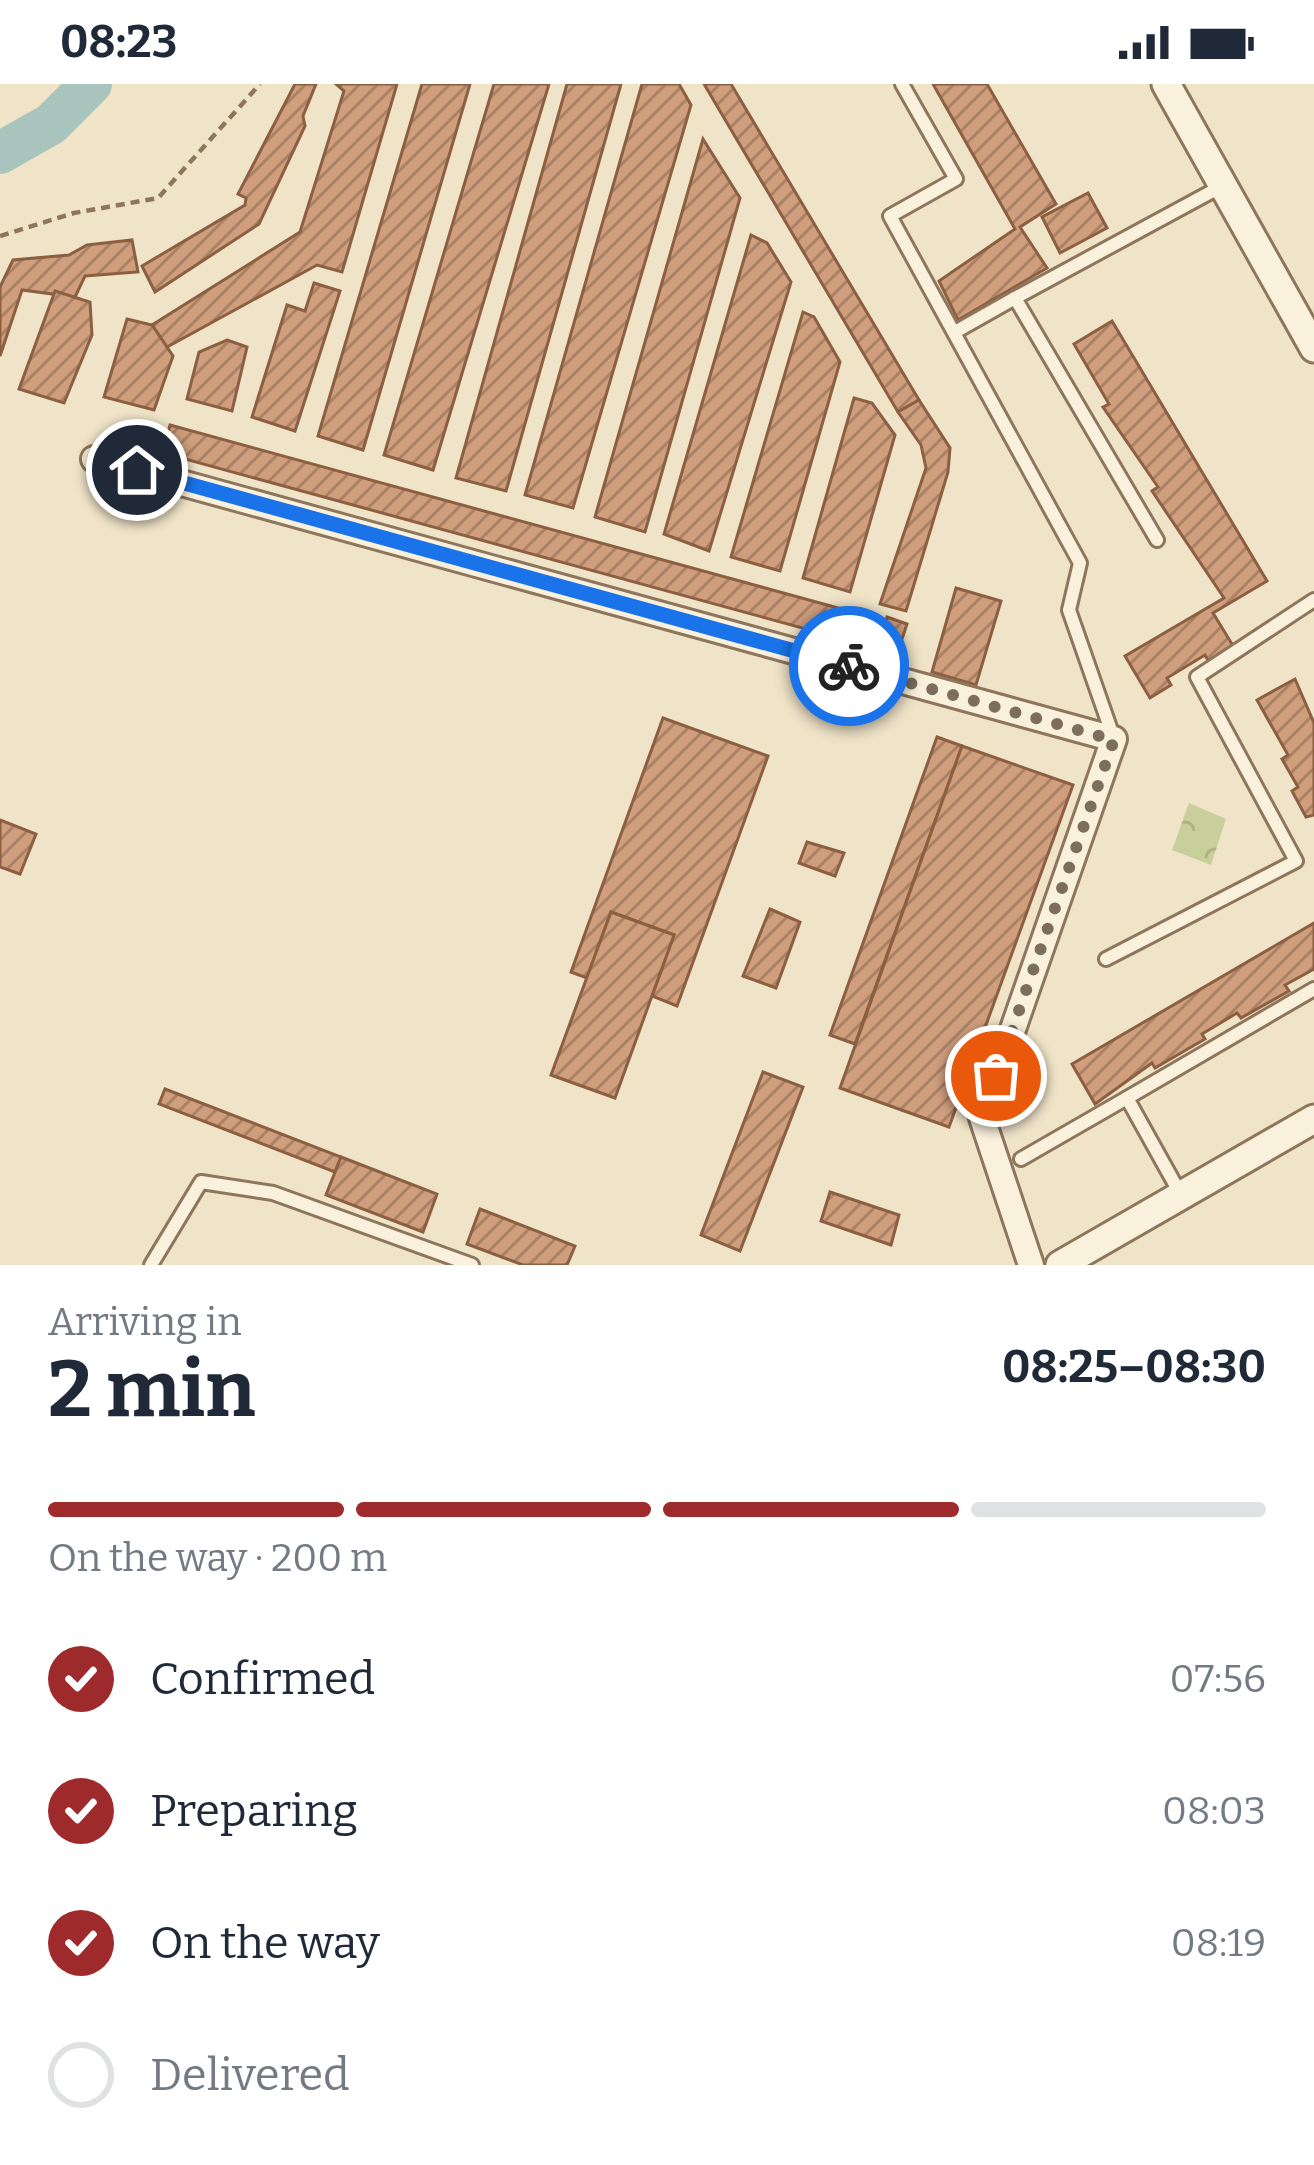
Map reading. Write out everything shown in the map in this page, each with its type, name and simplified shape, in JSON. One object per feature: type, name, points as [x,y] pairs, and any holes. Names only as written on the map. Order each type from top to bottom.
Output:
[{"type":"street","points":[[1166,84],[1314,348]]},
{"type":"street","points":[[94,459],[1114,740],[982,1118],[1031,1265]]},
{"type":"street","points":[[1060,1265],[1314,1119]]},
{"type":"lane","points":[[902,84],[956,179],[890,216],[1081,562],[1069,610],[1114,740]]},
{"type":"lane","points":[[956,332],[1223,185]]},
{"type":"lane","points":[[1015,298],[1157,540]]},
{"type":"lane","points":[[1106,959],[1296,861],[1197,677],[1314,600]]},
{"type":"lane","points":[[1021,1159],[1314,989]]},
{"type":"lane","points":[[1127,1098],[1181,1196]]},
{"type":"lane","points":[[151,1265],[201,1182],[273,1192],[472,1265]]},
{"type":"path","points":[[0,236],[74,213],[158,198],[260,84]]},
{"type":"green space","points":[[1189,803],[1226,819],[1211,865],[1172,850]]},
{"type":"building","points":[[295,84],[316,84],[303,116],[305,126],[259,224],[155,292],[142,266],[245,205],[246,198],[238,194]]},
{"type":"building","points":[[336,84],[397,84],[342,272],[317,265],[167,347],[152,325],[300,232],[344,91]]},
{"type":"building","points":[[422,84],[470,84],[363,450],[318,436]]},
{"type":"building","points":[[494,84],[549,84],[433,470],[384,455]]},
{"type":"building","points":[[567,84],[621,84],[506,491],[456,478]]},
{"type":"building","points":[[642,84],[679,84],[691,105],[573,508],[525,495]]},
{"type":"building","points":[[704,84],[731,84],[919,400],[898,412]]},
{"type":"building","points":[[933,84],[987,84],[1056,204],[1020,227],[1047,268],[958,320],[939,281],[1015,229]]},
{"type":"building","points":[[703,139],[740,198],[645,532],[595,517]]},
{"type":"building","points":[[1088,193],[1107,228],[1060,253],[1042,217]]},
{"type":"building","points":[[751,235],[767,243],[791,282],[709,551],[664,534]]},
{"type":"building","points":[[132,240],[138,272],[85,276],[75,297],[22,290],[0,356],[0,287],[13,260],[69,255],[87,245]]},
{"type":"building","points":[[314,283],[340,291],[295,431],[252,417],[287,305],[305,311]]},
{"type":"building","points":[[55,291],[90,302],[92,335],[64,403],[19,389]]},
{"type":"building","points":[[803,312],[814,317],[840,362],[780,571],[731,557]]},
{"type":"building","points":[[127,319],[152,325],[173,356],[154,410],[104,397]]},
{"type":"building","points":[[1112,321],[1267,581],[1213,613],[1235,649],[1210,664],[1205,655],[1167,678],[1171,685],[1150,698],[1125,656],[1224,598],[1152,491],[1158,487],[1103,407],[1109,404],[1074,344]]},
{"type":"building","points":[[227,340],[247,347],[232,411],[187,399],[199,352]]},
{"type":"building","points":[[854,398],[872,403],[895,435],[850,592],[803,578]]},
{"type":"building","points":[[919,400],[950,448],[948,472],[906,611],[880,604],[926,468],[921,445],[898,412]]},
{"type":"building","points":[[170,425],[853,612],[846,640],[163,453]]},
{"type":"building","points":[[956,588],[1001,601],[976,685],[932,672]]},
{"type":"building","points":[[887,617],[907,624],[894,663],[874,656]]},
{"type":"building","points":[[1295,679],[1314,723],[1314,815],[1306,817],[1292,791],[1298,787],[1282,759],[1288,755],[1257,700]]},
{"type":"building","points":[[663,718],[768,756],[677,1006],[652,996],[674,935],[611,912],[587,978],[571,972]]},
{"type":"building","points":[[937,737],[962,746],[855,1044],[830,1035]]},
{"type":"building","points":[[962,746],[1073,785],[949,1127],[840,1088]]},
{"type":"building","points":[[0,820],[36,834],[20,874],[0,867]]},
{"type":"building","points":[[807,842],[844,853],[835,876],[799,863]]},
{"type":"building","points":[[770,909],[800,922],[776,988],[743,976]]},
{"type":"building","points":[[611,912],[674,935],[615,1098],[551,1075]]},
{"type":"building","points":[[1314,923],[1314,969],[1285,985],[1289,991],[1241,1018],[1237,1013],[1202,1034],[1205,1039],[1155,1068],[1152,1063],[1095,1104],[1072,1064]]},
{"type":"building","points":[[763,1072],[803,1087],[740,1251],[701,1235]]},
{"type":"building","points":[[165,1089],[341,1157],[335,1172],[159,1104]]},
{"type":"building","points":[[341,1157],[437,1194],[423,1232],[326,1195]]},
{"type":"building","points":[[830,1192],[899,1215],[891,1245],[821,1221]]},
{"type":"building","points":[[480,1209],[575,1246],[567,1265],[523,1265],[467,1244]]},
{"type":"waterway","points":[[0,153],[51,124],[91,84]]},
{"type":"way so far","points":[[849,666],[1114,740],[996,1076]]},
{"type":"route","points":[[137,470],[849,666]]}]
